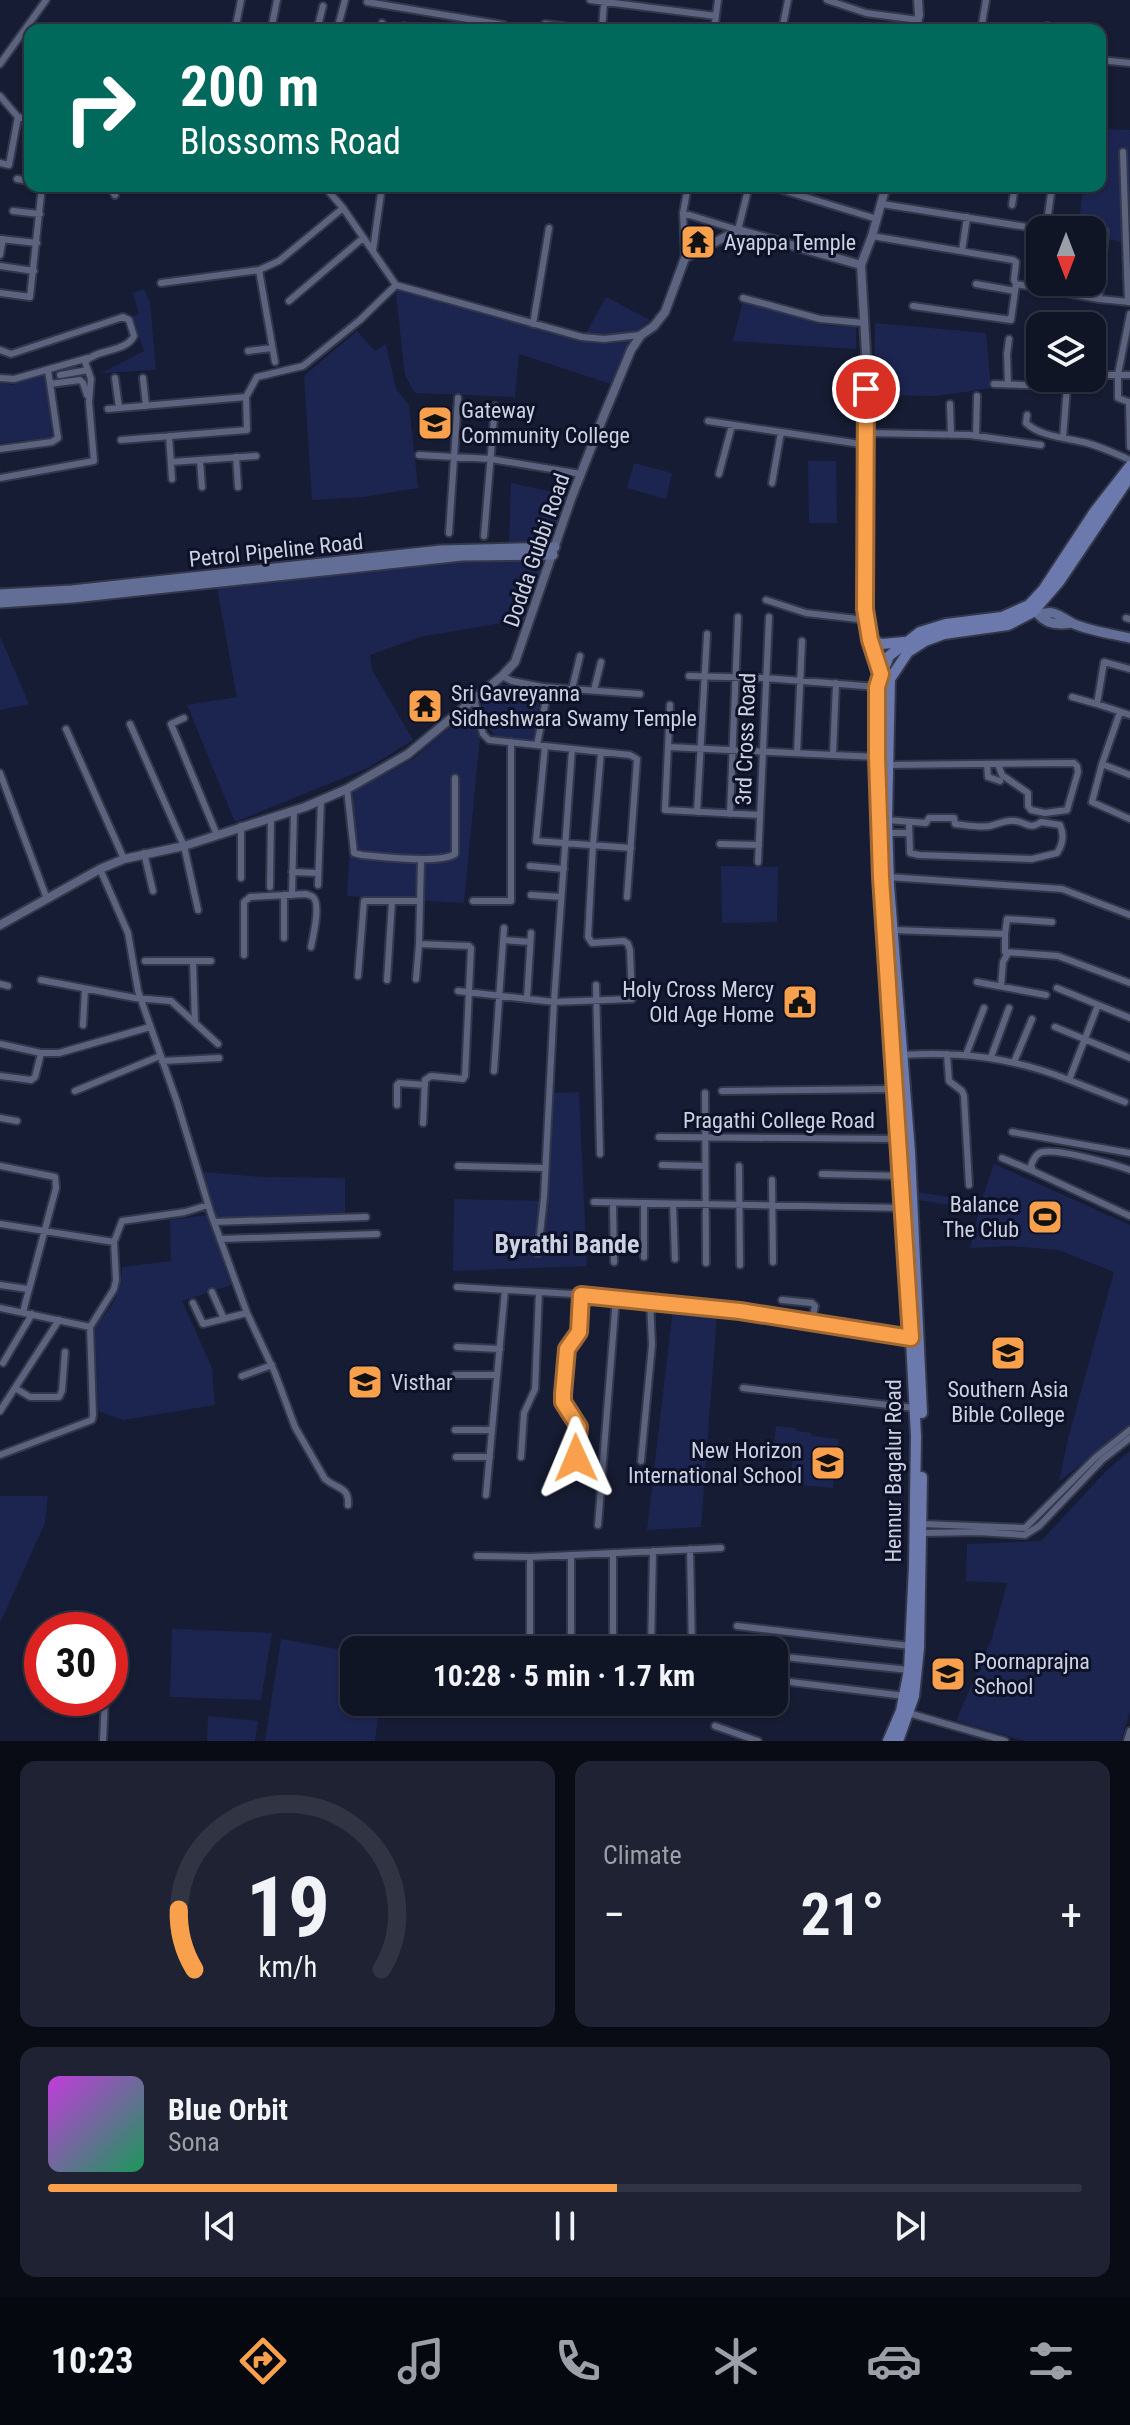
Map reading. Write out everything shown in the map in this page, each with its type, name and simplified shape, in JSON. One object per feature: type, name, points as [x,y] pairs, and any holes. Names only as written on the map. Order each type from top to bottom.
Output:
[{"type":"main road","name":"Hennur Bagalur Road","points":[[888,1741],[914,1696],[917,1358],[911,1338],[896,1089],[877,687],[908,652],[925,641],[944,634],[1008,625],[1034,611],[1059,582],[1125,484],[1129,465]]},
{"type":"main road","name":"Petrol Pipeline Road","points":[[0,603],[73,598],[461,548],[554,551]]},
{"type":"main road","name":"Petrol Pipeline Road","points":[[0,594],[304,570]]},
{"type":"main road","name":"Hennur Bagalur Road","points":[[898,1741],[905,1712],[914,1639],[922,1528],[910,1152],[893,930],[885,877],[888,833],[881,762],[886,676],[889,656],[925,630],[1034,611]]},
{"type":"main road","points":[[1034,611],[1043,621],[1060,625],[1072,623],[1130,638]]},
{"type":"main road","points":[[870,640],[882,644],[905,642]]},
{"type":"street","points":[[29,24],[46,0]]},
{"type":"street","points":[[236,24],[241,0]]},
{"type":"street","points":[[272,24],[277,0]]},
{"type":"street","points":[[339,24],[345,0]]},
{"type":"street","points":[[590,0],[716,16]]},
{"type":"street","points":[[715,24],[718,0]]},
{"type":"street","points":[[783,24],[788,0]]},
{"type":"street","points":[[832,0],[866,13],[918,20]]},
{"type":"street","points":[[917,24],[918,0]]},
{"type":"street","points":[[982,24],[986,0]]},
{"type":"street","points":[[367,2],[498,24]]},
{"type":"street","points":[[602,24],[604,2]]},
{"type":"street","points":[[318,24],[323,6]]},
{"type":"street","points":[[0,64],[24,31]]},
{"type":"street","points":[[1106,61],[1130,63]]},
{"type":"street","points":[[0,96],[18,117],[24,118]]},
{"type":"street","points":[[0,163],[9,165],[18,117]]},
{"type":"street","points":[[1083,296],[1129,302],[1123,152]]},
{"type":"street","points":[[17,179],[24,180]]},
{"type":"street","points":[[0,293],[30,297],[42,192]]},
{"type":"street","points":[[329,192],[396,285],[582,337],[604,339],[641,335]]},
{"type":"street","points":[[372,251],[381,192]]},
{"type":"street","points":[[687,192],[683,213],[685,258],[738,230],[748,192]]},
{"type":"street","points":[[789,192],[877,219]]},
{"type":"street","points":[[885,192],[861,265],[867,433],[866,620],[870,640],[886,676]]},
{"type":"street","points":[[1012,205],[1014,192]]},
{"type":"street","points":[[1048,216],[1051,192]]},
{"type":"street","points":[[882,204],[1026,227]]},
{"type":"street","points":[[161,283],[259,270],[279,261],[343,208]]},
{"type":"street","points":[[13,211],[40,214]]},
{"type":"street","points":[[683,213],[861,265]]},
{"type":"street","points":[[962,251],[967,217]]},
{"type":"street","points":[[533,324],[549,228]]},
{"type":"street","points":[[872,236],[1016,262],[1011,320]]},
{"type":"street","points":[[289,301],[363,238]]},
{"type":"street","points":[[0,255],[1,239],[37,243]]},
{"type":"street","name":"Dodda Gubbi Road","points":[[0,925],[100,869],[124,859],[184,846],[347,789],[408,754],[502,676],[515,662],[581,474],[631,350],[641,335],[654,326],[665,312],[685,258]]},
{"type":"street","points":[[0,266],[34,271]]},
{"type":"street","points":[[259,270],[275,362]]},
{"type":"street","points":[[976,284],[1026,286]]},
{"type":"street","points":[[121,440],[247,430],[246,397],[257,377],[303,366],[360,320],[396,285]]},
{"type":"street","points":[[743,298],[820,319],[864,323]]},
{"type":"street","points":[[913,306],[1011,320],[1021,326]]},
{"type":"street","points":[[1130,314],[1118,374],[1118,398],[1129,402],[1130,447]]},
{"type":"street","points":[[0,350],[11,354],[121,317],[128,318],[134,336],[131,342],[88,358],[14,379],[0,378]]},
{"type":"street","points":[[1008,385],[1009,339]]},
{"type":"street","points":[[248,351],[272,348]]},
{"type":"street","points":[[0,478],[94,461],[89,402],[91,379],[85,362],[88,358]]},
{"type":"street","points":[[0,449],[52,442],[58,438],[48,370]]},
{"type":"street","points":[[60,375],[88,370]]},
{"type":"street","points":[[1106,375],[1130,375]]},
{"type":"street","points":[[115,378],[119,408]]},
{"type":"street","points":[[143,378],[146,406]]},
{"type":"street","points":[[50,384],[80,380],[89,402]]},
{"type":"street","points":[[994,384],[1026,384]]},
{"type":"street","points":[[1063,438],[1067,392]]},
{"type":"street","points":[[976,436],[977,396]]},
{"type":"street","points":[[108,409],[246,397]]},
{"type":"street","points":[[449,533],[458,398]]},
{"type":"street","points":[[950,404],[951,435]]},
{"type":"street","points":[[484,536],[495,406]]},
{"type":"street","points":[[1027,415],[1026,423],[1030,427],[1091,444],[1129,465]]},
{"type":"street","points":[[708,421],[867,445]]},
{"type":"street","points":[[719,474],[732,425]]},
{"type":"street","points":[[772,483],[781,432]]},
{"type":"street","points":[[867,433],[976,436],[1041,445]]},
{"type":"street","points":[[169,436],[172,479]]},
{"type":"street","points":[[419,455],[491,459],[581,474]]},
{"type":"street","points":[[171,462],[256,456]]},
{"type":"street","points":[[236,457],[238,487]]},
{"type":"street","points":[[200,460],[202,487]]},
{"type":"street","points":[[766,600],[806,613],[866,620]]},
{"type":"street","points":[[730,814],[738,617]]},
{"type":"street","name":"3rd Cross Road","points":[[758,862],[769,617]]},
{"type":"street","points":[[697,812],[707,634]]},
{"type":"street","points":[[797,753],[802,641]]},
{"type":"street","points":[[572,689],[580,656]]},
{"type":"street","points":[[594,690],[601,662]]},
{"type":"street","points":[[1097,704],[1104,662],[1130,669]]},
{"type":"street","points":[[502,676],[543,687],[640,694]]},
{"type":"street","points":[[689,676],[800,680],[877,687]]},
{"type":"street","points":[[833,755],[836,683]]},
{"type":"street","points":[[543,687],[547,695],[536,841],[631,848]]},
{"type":"street","points":[[1072,697],[1130,715]]},
{"type":"street","points":[[474,699],[486,738],[630,755],[637,759],[627,897]]},
{"type":"street","points":[[670,705],[665,810],[760,815]]},
{"type":"street","points":[[1120,712],[1092,802],[1130,819]]},
{"type":"street","points":[[184,718],[170,720],[217,835]]},
{"type":"street","points":[[130,724],[184,846],[198,910]]},
{"type":"street","points":[[66,729],[124,859]]},
{"type":"street","points":[[473,901],[511,901],[511,742]]},
{"type":"street","points":[[669,747],[833,755],[881,762],[1074,763],[1078,772],[1067,810],[1045,813],[1031,810],[1028,793],[1002,775],[998,764]]},
{"type":"street","points":[[538,1253],[572,749]]},
{"type":"street","points":[[458,991],[554,1002],[632,999],[628,944],[624,941],[592,943],[588,937],[601,752]]},
{"type":"street","points":[[987,764],[988,777],[1000,781]]},
{"type":"street","points":[[1102,764],[1130,775]]},
{"type":"street","points":[[0,773],[47,899]]},
{"type":"street","points":[[347,789],[354,853],[421,860],[450,858],[455,854],[455,778]]},
{"type":"street","points":[[318,885],[321,800]]},
{"type":"street","points":[[284,938],[292,872],[294,810]]},
{"type":"street","points":[[270,887],[271,817]]},
{"type":"street","points":[[887,820],[926,823],[929,818],[954,818],[955,824],[987,826],[1017,821],[1034,827],[1041,822],[1060,825],[1063,831],[1062,846],[1057,853],[1032,859],[919,855],[910,853],[909,822]]},
{"type":"street","points":[[241,826],[241,878]]},
{"type":"street","points":[[888,833],[909,833]]},
{"type":"street","points":[[720,844],[759,845]]},
{"type":"street","points":[[144,853],[153,891]]},
{"type":"street","points":[[416,979],[421,860]]},
{"type":"street","points":[[530,866],[564,869]]},
{"type":"street","points":[[100,869],[128,933],[140,998],[247,1313],[272,1365],[295,1427],[325,1479],[345,1490],[348,1505]]},
{"type":"street","points":[[292,872],[318,873]]},
{"type":"street","points":[[885,877],[1062,889],[1130,915]]},
{"type":"street","points":[[244,955],[244,902],[250,897],[306,894],[315,900],[315,929],[311,947]]},
{"type":"street","points":[[531,895],[561,897]]},
{"type":"street","points":[[358,976],[364,901],[420,901]]},
{"type":"street","points":[[387,980],[392,901]]},
{"type":"street","points":[[1052,922],[1007,919],[1003,949],[1008,953],[1058,956],[1130,983]]},
{"type":"street","points":[[494,1071],[504,928]]},
{"type":"street","points":[[893,930],[1005,934]]},
{"type":"street","points":[[527,999],[531,933]]},
{"type":"street","points":[[503,940],[530,942]]},
{"type":"street","points":[[419,944],[470,947],[465,1076],[463,1079],[431,1076],[425,1080],[423,1123]]},
{"type":"street","points":[[1001,986],[1003,962],[1008,953]]},
{"type":"street","points":[[145,961],[211,961]]},
{"type":"street","points":[[193,962],[195,1023]]},
{"type":"street","points":[[41,980],[171,1001],[218,1044]]},
{"type":"street","points":[[977,982],[1046,995]]},
{"type":"street","points":[[0,984],[8,986]]},
{"type":"street","points":[[596,985],[600,1154]]},
{"type":"street","points":[[1057,988],[1130,1018]]},
{"type":"street","points":[[83,1025],[85,989]]},
{"type":"street","points":[[1069,1080],[1098,1005]]},
{"type":"street","points":[[966,1055],[984,1008]]},
{"type":"street","points":[[991,1057],[1009,1008]]},
{"type":"street","points":[[1014,1062],[1032,1019]]},
{"type":"street","points":[[0,1044],[41,1053],[59,1053],[150,1027]]},
{"type":"street","points":[[1055,1027],[1130,1058]]},
{"type":"street","points":[[0,1076],[31,1080],[35,1077],[41,1053]]},
{"type":"street","points":[[947,1054],[949,1081],[964,1096],[969,1185]]},
{"type":"street","points":[[902,1055],[991,1057],[1037,1067],[1125,1102]]},
{"type":"street","points":[[75,1091],[161,1058],[219,1058]]},
{"type":"street","points":[[397,1105],[399,1083],[425,1085]]},
{"type":"street","points":[[722,1091],[896,1089]]},
{"type":"street","points":[[705,1093],[706,1263]]},
{"type":"street","points":[[0,1118],[17,1121]]},
{"type":"street","points":[[1012,1132],[1130,1153]]},
{"type":"street","name":"Pragathi College Road","points":[[659,1137],[899,1139]]},
{"type":"street","points":[[1116,1165],[1119,1151]]},
{"type":"street","points":[[1033,1171],[1031,1165],[1035,1156],[1042,1152],[1130,1170]]},
{"type":"street","points":[[1002,1158],[1130,1216]]},
{"type":"street","points":[[662,1165],[705,1166]]},
{"type":"street","points":[[0,1166],[55,1177],[56,1188],[23,1312]]},
{"type":"street","points":[[458,1166],[545,1168]]},
{"type":"street","points":[[739,1166],[740,1265]]},
{"type":"street","points":[[822,1174],[902,1176]]},
{"type":"street","points":[[772,1180],[773,1262]]},
{"type":"street","points":[[594,1202],[904,1208]]},
{"type":"street","points":[[613,1203],[614,1262]]},
{"type":"street","points":[[644,1203],[644,1257]]},
{"type":"street","points":[[673,1204],[675,1259]]},
{"type":"street","points":[[0,1455],[92,1420],[90,1327],[114,1289],[114,1242],[122,1221],[185,1212],[208,1205]]},
{"type":"street","points":[[214,1222],[366,1217]]},
{"type":"street","points":[[0,1224],[114,1242]]},
{"type":"street","points":[[220,1239],[377,1234]]},
{"type":"street","points":[[0,1285],[28,1289]]},
{"type":"street","points":[[457,1287],[650,1301],[812,1321],[911,1338]]},
{"type":"street","points":[[486,1495],[505,1290]]},
{"type":"street","points":[[212,1292],[224,1319]]},
{"type":"street","points":[[521,1457],[524,1413],[534,1397],[535,1389],[539,1292]]},
{"type":"street","points":[[576,1458],[579,1427],[563,1402],[563,1394],[567,1349],[579,1332],[581,1295]]},
{"type":"street","points":[[598,1525],[616,1298]]},
{"type":"street","points":[[782,1300],[812,1303],[815,1306],[812,1321]]},
{"type":"street","points":[[641,1461],[652,1345],[650,1301]]},
{"type":"street","points":[[193,1303],[203,1324],[247,1313]]},
{"type":"street","points":[[0,1308],[90,1327]]},
{"type":"street","points":[[3,1363],[32,1314]]},
{"type":"street","points":[[0,1411],[59,1320]]},
{"type":"street","points":[[457,1347],[500,1349]]},
{"type":"street","points":[[15,1388],[30,1397],[59,1397],[65,1352]]},
{"type":"street","points":[[242,1376],[272,1365]]},
{"type":"street","points":[[455,1375],[497,1375]]},
{"type":"street","points":[[743,1388],[915,1409]]},
{"type":"street","points":[[455,1430],[492,1430]]},
{"type":"street","points":[[1047,1512],[1096,1457],[1130,1430]]},
{"type":"street","points":[[922,1528],[1020,1529],[1047,1512],[1130,1438]]},
{"type":"street","points":[[456,1457],[490,1457]]},
{"type":"street","points":[[477,1556],[530,1557],[721,1548]]},
{"type":"street","points":[[690,1549],[692,1636]]},
{"type":"street","points":[[651,1636],[653,1551]]},
{"type":"street","points":[[613,1553],[613,1636]]},
{"type":"street","points":[[571,1555],[571,1636]]},
{"type":"street","points":[[530,1557],[530,1636]]},
{"type":"street","points":[[737,1626],[914,1639]]},
{"type":"street","points":[[788,1657],[909,1670]]},
{"type":"street","points":[[788,1682],[905,1696]]},
{"type":"street","points":[[905,1712],[1005,1741]]},
{"type":"street","points":[[103,1741],[104,1716]]},
{"type":"street","points":[[715,1726],[758,1741]]},
{"type":"street","points":[[1127,1741],[1130,1731]]},
{"type":"shaded area","points":[[1106,129],[1130,130],[1130,272],[1121,279],[1124,243],[1106,240],[1106,216],[1080,216],[1082,192],[1106,192]]},
{"type":"shaded area","points":[[144,289],[150,302],[156,370],[101,373],[144,351],[132,317],[139,314],[133,293]]},
{"type":"shaded area","points":[[400,290],[584,342],[606,344],[629,341],[611,384],[519,354],[515,397],[415,393],[405,376],[396,293]]},
{"type":"shaded area","points":[[606,297],[650,320],[634,333],[605,337],[586,333]]},
{"type":"shaded area","points":[[743,301],[827,326],[856,326],[856,349],[733,341]]},
{"type":"shaded area","points":[[875,323],[986,333],[991,388],[937,396],[874,395]]},
{"type":"shaded area","points":[[357,331],[375,351],[386,344],[396,389],[409,405],[418,488],[363,497],[312,500],[304,376]]},
{"type":"shaded area","points":[[45,375],[52,437],[0,443],[0,382],[11,385]]},
{"type":"shaded area","points":[[808,461],[836,461],[837,523],[809,523]]},
{"type":"shaded area","points":[[634,463],[672,473],[666,499],[627,488]]},
{"type":"shaded area","points":[[511,483],[568,495],[551,542],[509,542]]},
{"type":"shaded area","points":[[545,560],[525,619],[420,637],[370,655],[372,670],[413,740],[368,768],[235,822],[187,705],[237,697],[217,588],[435,562]]},
{"type":"shaded area","points":[[0,636],[29,704],[0,710]]},
{"type":"shaded area","points":[[501,684],[541,691],[533,742],[496,737],[485,724],[481,700]]},
{"type":"shaded area","points":[[474,706],[480,736],[464,903],[347,896],[353,791],[413,759]]},
{"type":"shaded area","points":[[721,866],[778,867],[777,922],[722,923]]},
{"type":"shaded area","points":[[579,1092],[587,1266],[453,1271],[454,1199],[546,1201],[552,1093]]},
{"type":"shaded area","points":[[994,1164],[1130,1225],[1130,1428],[1059,1481],[1114,1272],[1059,1250],[1010,1246],[970,1248],[979,1210],[918,1200],[917,1192],[981,1202]]},
{"type":"shaded area","points":[[203,1172],[262,1177],[345,1178],[345,1218],[217,1219]]},
{"type":"shaded area","points":[[207,1215],[231,1285],[182,1301],[212,1368],[215,1405],[123,1420],[98,1411],[95,1324],[115,1298],[122,1267],[171,1261],[170,1220]]},
{"type":"shaded area","points":[[673,1308],[717,1314],[701,1527],[647,1530]]},
{"type":"shaded area","points":[[776,1426],[796,1428],[796,1431],[811,1433],[812,1436],[839,1439],[833,1488],[790,1484],[794,1446],[774,1443]]},
{"type":"shaded area","points":[[1130,1451],[1130,1711],[1121,1741],[1025,1741],[956,1721],[992,1638],[1007,1583],[966,1581],[967,1544],[1041,1541],[1108,1469]]},
{"type":"shaded area","points":[[0,1496],[48,1496],[45,1523],[0,1623]]},
{"type":"shaded area","points":[[172,1629],[272,1633],[261,1700],[170,1697]]},
{"type":"shaded area","points":[[281,1639],[340,1650],[340,1716],[378,1716],[375,1741],[265,1741]]},
{"type":"shaded area","points":[[208,1716],[258,1721],[255,1741],[207,1741]]},
{"type":"place","name":"Ayappa Temple","points":[[698,242]]},
{"type":"place","name":"Gateway Community College","points":[[435,423]]},
{"type":"place","name":"Sri Gavreyanna Sidheshwara Swamy Temple","points":[[425,706]]},
{"type":"place","name":"Holy Cross Mercy Old Age Home","points":[[800,1002]]},
{"type":"place","name":"Balance The Club","points":[[1045,1217]]},
{"type":"place","name":"Southern Asia Bible College","points":[[1008,1353]]},
{"type":"place","name":"Visthar","points":[[365,1382]]},
{"type":"place","name":"New Horizon International School","points":[[828,1463]]},
{"type":"place","name":"Poornaprajna School","points":[[948,1674]]},
{"type":"district","name":"Byrathi Bande","points":[[567,1244]]},
{"type":"route","points":[[576,1458],[579,1427],[563,1402],[563,1394],[567,1349],[579,1332],[581,1295],[740,1311],[911,1338],[881,877],[877,757],[877,687],[881,674],[870,640],[865,609],[866,389]]}]
